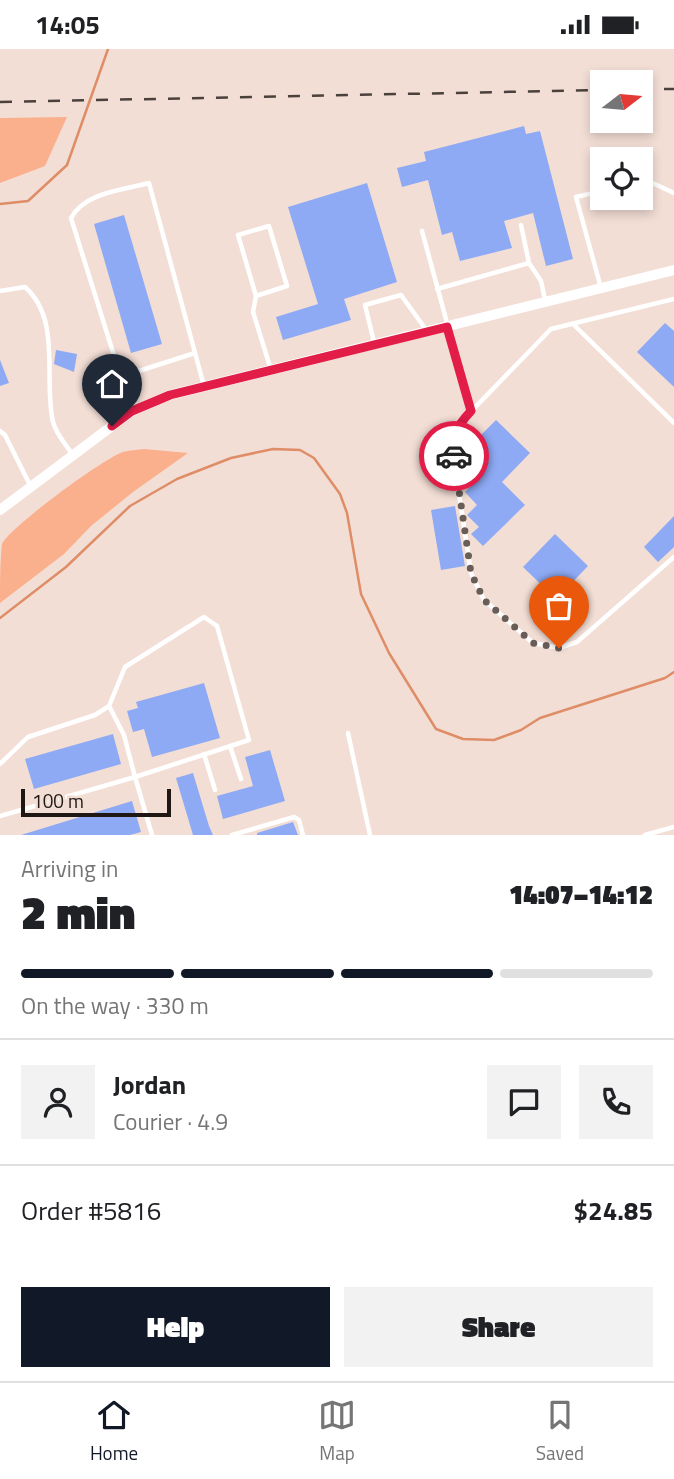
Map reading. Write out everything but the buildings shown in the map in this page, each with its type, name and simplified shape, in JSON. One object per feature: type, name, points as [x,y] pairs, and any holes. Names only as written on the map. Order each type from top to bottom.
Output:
[{"type":"street","points":[[0,510],[132,411],[170,395],[674,270]]},
{"type":"lane","points":[[132,411],[71,218],[77,207],[88,199],[149,183],[205,387]]},
{"type":"lane","points":[[653,183],[674,193]]},
{"type":"lane","points":[[590,194],[576,197],[601,288]]},
{"type":"lane","points":[[521,225],[529,263],[541,281],[545,302]]},
{"type":"lane","points":[[256,296],[287,286],[269,226],[238,235],[256,296],[253,312],[271,371]]},
{"type":"lane","points":[[422,231],[471,411]]},
{"type":"lane","points":[[437,289],[529,263]]},
{"type":"lane","points":[[0,291],[26,287],[40,300],[48,333],[54,423],[74,456]]},
{"type":"lane","points":[[375,345],[365,305],[401,295],[428,331]]},
{"type":"lane","points":[[674,299],[551,329],[458,425],[452,441],[471,573],[484,600],[533,643],[559,648],[577,642],[674,557]]},
{"type":"lane","points":[[573,324],[674,423]]},
{"type":"lane","points":[[120,377],[195,353]]},
{"type":"lane","points":[[0,431],[5,435],[31,488]]},
{"type":"lane","points":[[0,764],[28,737],[95,715],[109,706],[125,667],[204,617],[217,626],[249,740],[135,777],[0,816]]},
{"type":"lane","points":[[109,706],[119,723],[152,835]]},
{"type":"lane","points":[[348,733],[370,835]]},
{"type":"lane","points":[[230,746],[240,779]]},
{"type":"lane","points":[[204,754],[215,790]]},
{"type":"lane","points":[[232,835],[294,817],[299,820],[303,835]]},
{"type":"lane","points":[[645,835],[674,827]]},
{"type":"shaded area","points":[[67,117],[45,166],[0,183],[0,118]]},
{"type":"shaded area","points":[[144,449],[188,453],[133,492],[91,526],[64,554],[0,603],[2,544],[9,535],[58,494],[97,467],[123,452]]},
{"type":"waterway","points":[[0,204],[28,201],[67,165],[108,49]]},
{"type":"waterway","points":[[0,618],[66,567],[130,506],[177,479],[231,458],[273,449],[300,450],[314,458],[340,494],[347,513],[361,594],[389,653],[436,729],[463,739],[494,740],[521,730],[540,718],[665,678],[674,672]]},
{"type":"railway","points":[[653,89],[674,89]]},
{"type":"railway","points":[[0,102],[590,90]]},
{"type":"way so far","points":[[454,456],[471,573],[484,600],[533,643],[559,648]]},
{"type":"route","points":[[112,426],[132,411],[170,395],[447,327],[471,411],[458,425],[452,441],[454,456]]}]
